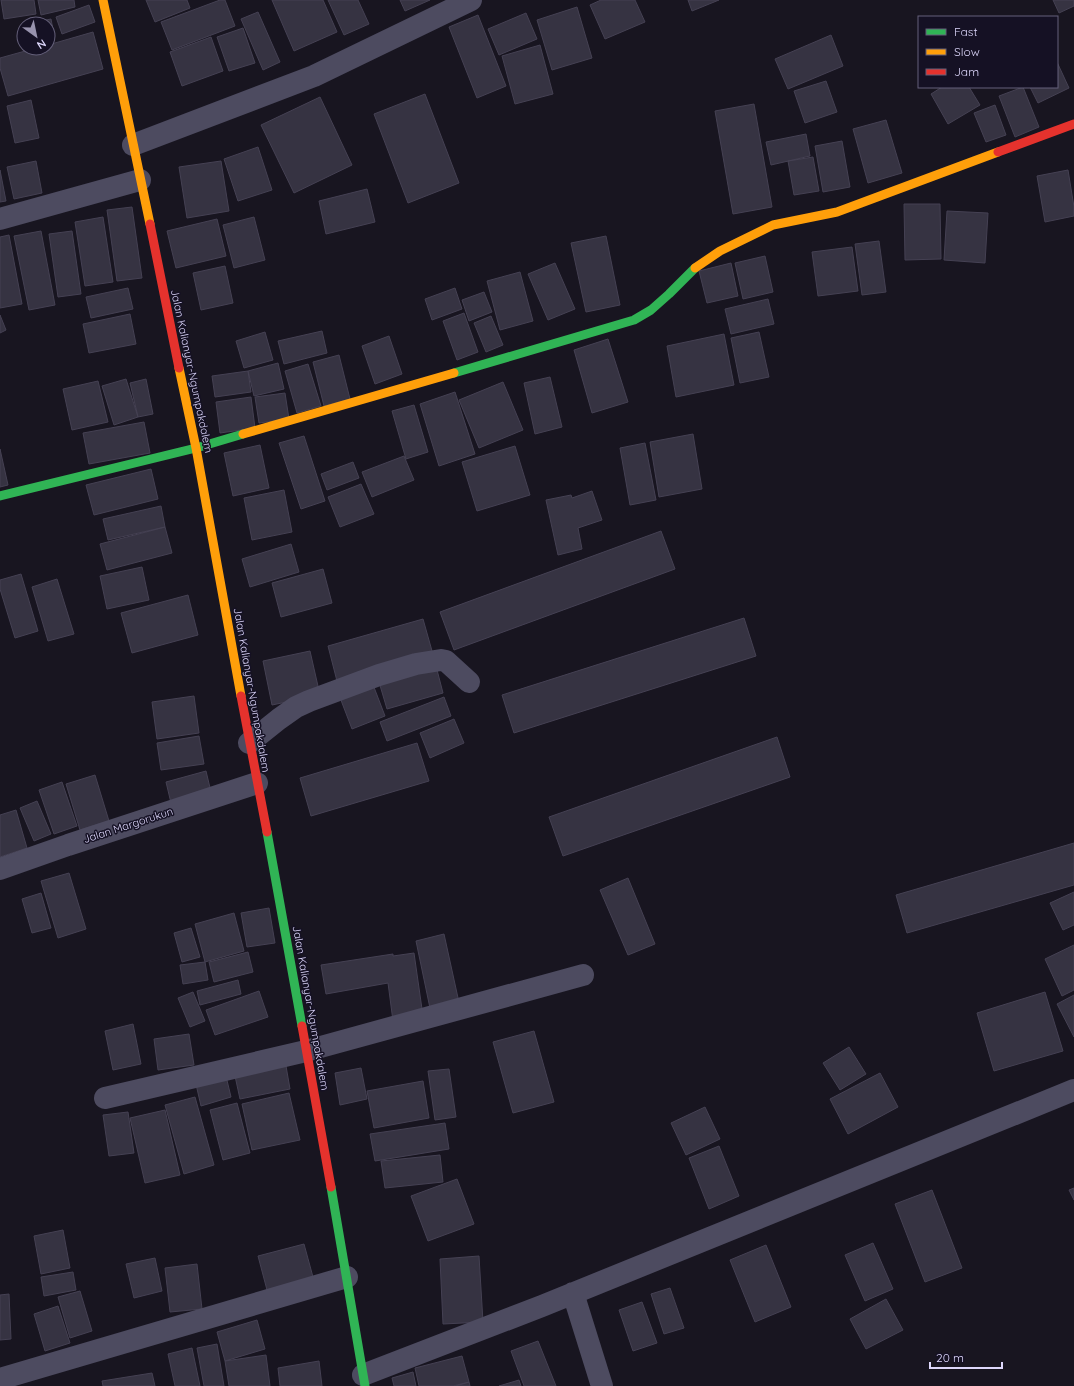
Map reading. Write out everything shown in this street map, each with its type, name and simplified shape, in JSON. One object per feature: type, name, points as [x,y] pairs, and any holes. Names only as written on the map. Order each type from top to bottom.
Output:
[{"type":"street","name":"Jalan Kalianyar-Ngumpakdalem","points":[[103,0],[196,448],[256,783],[274,867],[364,1381]]},
{"type":"street","points":[[133,145],[314,76],[471,0]]},
{"type":"street","points":[[0,496],[196,448],[634,320],[651,310],[669,294],[691,270],[720,251],[773,225],[837,212],[1074,124]]},
{"type":"street","points":[[0,219],[140,180]]},
{"type":"street","points":[[249,743],[296,707],[379,675],[416,664],[441,660],[446,661],[469,682]]},
{"type":"street","name":"Jalan Margorukun","points":[[0,869],[256,783]]},
{"type":"street","points":[[105,1098],[306,1051],[583,975]]},
{"type":"street","points":[[364,1381],[573,1293],[1074,1090]]},
{"type":"street","points":[[0,1379],[347,1277]]},
{"type":"street","points":[[573,1293],[602,1386]]},
{"type":"building","points":[[1,0],[34,0],[36,14],[4,19]]},
{"type":"building","points":[[38,0],[74,0],[75,7],[41,15]]},
{"type":"building","points":[[146,0],[187,0],[190,8],[155,22]]},
{"type":"building","points":[[220,0],[225,0],[235,26],[172,50],[161,22]]},
{"type":"building","points":[[272,0],[323,0],[337,32],[294,51]]},
{"type":"building","points":[[328,0],[358,0],[369,24],[344,35]]},
{"type":"building","points":[[400,0],[430,0],[405,11]]},
{"type":"building","points":[[601,0],[635,0],[645,22],[605,39],[590,5]]},
{"type":"building","points":[[688,0],[719,0],[692,11]]},
{"type":"building","points":[[1053,0],[1074,0],[1074,6],[1059,13]]},
{"type":"building","points":[[89,5],[95,22],[62,34],[56,17]]},
{"type":"building","points":[[577,7],[592,58],[552,70],[537,20]]},
{"type":"building","points":[[258,12],[280,62],[263,70],[241,19]]},
{"type":"building","points":[[526,13],[537,39],[499,55],[488,29]]},
{"type":"building","points":[[478,15],[506,86],[477,98],[449,27]]},
{"type":"building","points":[[243,28],[255,63],[229,71],[217,37]]},
{"type":"building","points":[[93,32],[103,69],[8,96],[0,68],[0,58],[16,54],[16,56],[56,56],[56,43]]},
{"type":"building","points":[[831,35],[843,66],[788,89],[775,59]]},
{"type":"building","points":[[211,37],[223,71],[182,86],[170,52]]},
{"type":"building","points":[[540,45],[553,94],[515,104],[502,56]]},
{"type":"building","points":[[1058,64],[1069,88],[1038,103],[1030,88],[1058,88]]},
{"type":"building","points":[[826,81],[837,112],[805,123],[794,91]]},
{"type":"building","points":[[940,88],[970,88],[980,105],[948,124],[931,94]]},
{"type":"building","points":[[1023,88],[1039,127],[1015,137],[999,96]]},
{"type":"building","points":[[425,94],[459,183],[408,203],[374,114]]},
{"type":"building","points":[[320,97],[352,165],[294,193],[261,125]]},
{"type":"building","points":[[31,100],[39,138],[15,143],[7,106]]},
{"type":"building","points":[[754,104],[772,207],[733,214],[715,111]]},
{"type":"building","points":[[995,105],[1006,135],[986,142],[974,113]]},
{"type":"building","points":[[886,120],[902,173],[868,183],[853,129]]},
{"type":"building","points":[[806,134],[810,156],[771,165],[766,142]]},
{"type":"building","points":[[842,141],[850,187],[823,192],[815,146]]},
{"type":"building","points":[[258,147],[272,190],[238,201],[224,159]]},
{"type":"building","points":[[813,157],[819,191],[794,195],[788,161]]},
{"type":"building","points":[[36,161],[42,193],[14,199],[7,167]]},
{"type":"building","points":[[221,161],[229,211],[187,218],[179,167]]},
{"type":"building","points":[[0,170],[6,201],[0,202]]},
{"type":"building","points":[[1068,170],[1074,216],[1045,222],[1037,176]]},
{"type":"building","points":[[367,189],[375,222],[326,234],[319,201]]},
{"type":"building","points":[[904,204],[940,204],[941,259],[905,260]]},
{"type":"building","points":[[132,207],[142,278],[117,281],[107,210]]},
{"type":"building","points":[[947,211],[988,213],[985,263],[944,260]]},
{"type":"building","points":[[103,217],[113,282],[85,286],[75,222]]},
{"type":"building","points":[[254,217],[265,260],[234,268],[223,225]]},
{"type":"building","points":[[217,219],[226,256],[176,268],[167,231]]},
{"type":"building","points":[[41,231],[55,305],[29,310],[14,236]]},
{"type":"building","points":[[72,231],[81,294],[58,297],[49,234]]},
{"type":"building","points":[[9,235],[22,304],[0,308],[0,237]]},
{"type":"building","points":[[606,236],[620,305],[586,312],[571,243]]},
{"type":"building","points":[[879,241],[886,292],[862,295],[855,244]]},
{"type":"building","points":[[852,247],[858,291],[818,296],[812,252]]},
{"type":"building","points":[[765,256],[773,292],[743,299],[735,263]]},
{"type":"building","points":[[555,263],[575,309],[548,320],[528,274]]},
{"type":"building","points":[[731,263],[738,296],[707,303],[699,271]]},
{"type":"building","points":[[225,266],[233,303],[201,310],[193,273]]},
{"type":"building","points":[[520,272],[533,321],[500,330],[487,281]]},
{"type":"building","points":[[128,288],[133,309],[91,318],[86,297]]},
{"type":"building","points":[[455,288],[462,309],[432,320],[425,299]]},
{"type":"building","points":[[484,292],[492,312],[469,321],[462,300]]},
{"type":"building","points":[[768,299],[774,324],[731,334],[725,309]]},
{"type":"building","points":[[464,313],[478,352],[457,360],[443,321]]},
{"type":"building","points":[[130,314],[136,344],[89,353],[83,324]]},
{"type":"building","points":[[0,315],[6,330],[0,333]]},
{"type":"building","points":[[491,316],[503,345],[486,352],[474,323]]},
{"type":"building","points":[[322,331],[327,353],[284,364],[278,341]]},
{"type":"building","points":[[265,332],[273,360],[244,368],[236,341]]},
{"type":"building","points":[[759,332],[769,377],[740,383],[731,338]]},
{"type":"building","points":[[724,334],[734,385],[676,397],[667,346]]},
{"type":"building","points":[[389,336],[402,374],[375,384],[362,346]]},
{"type":"building","points":[[608,339],[628,402],[592,413],[574,350]]},
{"type":"building","points":[[339,355],[350,399],[324,406],[313,362]]},
{"type":"building","points":[[278,363],[284,389],[254,396],[248,371]]},
{"type":"building","points":[[308,364],[321,406],[297,413],[285,371]]},
{"type":"building","points":[[248,371],[251,392],[215,397],[212,376]]},
{"type":"building","points":[[550,377],[562,427],[535,434],[524,383]]},
{"type":"building","points":[[126,379],[138,417],[114,425],[102,386]]},
{"type":"building","points":[[146,379],[153,414],[138,417],[130,383]]},
{"type":"building","points":[[98,381],[108,422],[72,430],[63,389]]},
{"type":"building","points":[[503,382],[523,430],[479,448],[459,400]]},
{"type":"building","points":[[455,392],[475,454],[439,466],[420,404]]},
{"type":"building","points":[[285,393],[289,419],[259,423],[255,397]]},
{"type":"building","points":[[251,397],[255,428],[220,433],[216,402]]},
{"type":"building","points":[[414,405],[428,452],[406,459],[392,411]]},
{"type":"building","points":[[144,422],[150,453],[89,464],[83,433]]},
{"type":"building","points":[[693,434],[702,489],[659,497],[650,442]]},
{"type":"building","points":[[304,436],[325,501],[301,509],[279,443]]},
{"type":"building","points":[[645,443],[656,500],[630,505],[620,448]]},
{"type":"building","points":[[260,445],[269,488],[233,496],[224,453]]},
{"type":"building","points":[[515,446],[530,495],[477,511],[462,462]]},
{"type":"building","points":[[0,449],[8,485],[0,487]]},
{"type":"building","points":[[404,456],[414,480],[372,497],[362,472]]},
{"type":"building","points":[[353,462],[359,478],[327,490],[321,474]]},
{"type":"building","points":[[151,469],[158,499],[94,515],[86,485]]},
{"type":"building","points":[[361,484],[374,514],[340,527],[328,497]]},
{"type":"building","points":[[284,490],[292,532],[252,540],[244,498]]},
{"type":"building","points":[[592,491],[602,520],[578,528],[582,549],[558,555],[546,500],[571,495],[572,498]]},
{"type":"building","points":[[161,506],[165,527],[108,540],[103,519]]},
{"type":"building","points":[[165,527],[172,553],[107,570],[100,544]]},
{"type":"building","points":[[661,531],[675,569],[454,650],[440,612]]},
{"type":"building","points":[[291,544],[299,572],[250,587],[242,559]]},
{"type":"building","points":[[142,567],[149,600],[107,609],[100,576]]},
{"type":"building","points":[[323,569],[332,603],[281,617],[272,583]]},
{"type":"building","points":[[21,574],[38,631],[15,638],[0,589],[0,580]]},
{"type":"building","points":[[57,579],[74,634],[48,641],[32,587]]},
{"type":"building","points":[[188,595],[198,635],[132,653],[121,613]]},
{"type":"building","points":[[744,618],[756,656],[514,733],[502,695]]},
{"type":"building","points":[[423,619],[434,658],[338,685],[328,646]]},
{"type":"building","points":[[310,651],[320,695],[272,705],[263,661]]},
{"type":"building","points":[[436,666],[443,693],[387,709],[379,682]]},
{"type":"building","points":[[372,682],[385,716],[352,729],[339,695]]},
{"type":"building","points":[[194,696],[199,733],[157,739],[152,702]]},
{"type":"building","points":[[444,697],[451,716],[387,741],[380,722]]},
{"type":"building","points":[[454,719],[464,743],[430,758],[420,733]]},
{"type":"building","points":[[199,736],[204,764],[161,770],[157,743]]},
{"type":"building","points":[[777,737],[790,777],[563,856],[549,817]]},
{"type":"building","points":[[417,743],[429,781],[311,816],[300,778]]},
{"type":"building","points":[[206,771],[211,792],[171,803],[166,782]]},
{"type":"building","points":[[95,775],[109,821],[80,830],[66,784]]},
{"type":"building","points":[[62,782],[77,826],[54,834],[39,790]]},
{"type":"building","points":[[37,801],[51,834],[34,841],[20,808]]},
{"type":"building","points":[[16,810],[27,848],[0,857],[0,815]]},
{"type":"building","points":[[1074,843],[1074,885],[907,933],[896,895]]},
{"type":"building","points":[[69,873],[86,929],[58,938],[41,881]]},
{"type":"building","points":[[628,878],[655,944],[628,955],[600,890]]},
{"type":"building","points":[[1074,892],[1074,925],[1063,930],[1050,903]]},
{"type":"building","points":[[41,893],[51,928],[32,933],[22,899]]},
{"type":"building","points":[[269,908],[275,943],[247,947],[241,913]]},
{"type":"building","points":[[234,913],[244,951],[205,962],[195,924]]},
{"type":"building","points":[[191,928],[200,957],[182,962],[174,933]]},
{"type":"building","points":[[444,934],[460,1007],[431,1013],[416,941]]},
{"type":"building","points":[[1074,945],[1074,990],[1062,996],[1045,959]]},
{"type":"building","points":[[248,952],[253,972],[214,982],[209,962]]},
{"type":"building","points":[[414,953],[423,1016],[393,1021],[388,983],[326,994],[321,965],[393,954],[393,956]]},
{"type":"building","points":[[205,962],[208,980],[183,984],[180,965]]},
{"type":"building","points":[[238,980],[241,994],[200,1005],[197,991]]},
{"type":"building","points":[[259,991],[268,1017],[215,1035],[206,1010]]},
{"type":"building","points":[[193,992],[205,1021],[190,1027],[178,998]]},
{"type":"building","points":[[1045,992],[1063,1051],[994,1071],[977,1013]]},
{"type":"building","points":[[1074,995],[1074,1037],[1057,1004]]},
{"type":"building","points":[[133,1024],[141,1064],[113,1070],[105,1031]]},
{"type":"building","points":[[534,1031],[554,1102],[513,1113],[493,1042]]},
{"type":"building","points":[[189,1034],[194,1065],[158,1070],[154,1039]]},
{"type":"building","points":[[849,1047],[866,1074],[840,1090],[823,1063]]},
{"type":"building","points":[[286,1066],[290,1089],[240,1099],[235,1076]]},
{"type":"building","points":[[361,1068],[367,1099],[340,1105],[335,1073]]},
{"type":"building","points":[[449,1069],[456,1117],[435,1120],[428,1071]]},
{"type":"building","points":[[225,1072],[231,1097],[201,1106],[195,1080]]},
{"type":"building","points":[[880,1073],[898,1107],[848,1134],[830,1099]]},
{"type":"building","points":[[423,1081],[429,1118],[374,1128],[367,1091]]},
{"type":"building","points":[[289,1093],[300,1140],[252,1150],[242,1104]]},
{"type":"building","points":[[195,1097],[214,1165],[184,1174],[165,1105]]},
{"type":"building","points":[[237,1103],[250,1153],[223,1160],[210,1110]]},
{"type":"building","points":[[705,1107],[720,1139],[686,1155],[671,1123]]},
{"type":"building","points":[[165,1110],[180,1175],[145,1183],[130,1118]]},
{"type":"building","points":[[128,1112],[134,1153],[109,1156],[103,1115]]},
{"type":"building","points":[[445,1123],[449,1149],[375,1161],[370,1134]]},
{"type":"building","points":[[719,1146],[739,1196],[709,1209],[689,1158]]},
{"type":"building","points":[[440,1155],[443,1182],[385,1188],[381,1161]]},
{"type":"building","points":[[457,1179],[474,1224],[428,1241],[411,1196]]},
{"type":"building","points":[[1074,1188],[1074,1200],[1069,1190]]},
{"type":"building","points":[[932,1190],[962,1268],[925,1282],[895,1204]]},
{"type":"building","points":[[63,1230],[70,1268],[41,1274],[34,1236]]},
{"type":"building","points":[[873,1243],[893,1289],[865,1301],[845,1255]]},
{"type":"building","points":[[304,1244],[313,1277],[267,1290],[258,1256]]},
{"type":"building","points":[[766,1245],[791,1307],[755,1322],[730,1260]]},
{"type":"building","points":[[479,1256],[483,1322],[443,1324],[440,1259]]},
{"type":"building","points":[[155,1258],[162,1291],[134,1298],[126,1264]]},
{"type":"building","points":[[197,1264],[202,1309],[170,1312],[165,1268]]},
{"type":"building","points":[[73,1272],[76,1290],[44,1296],[41,1277]]},
{"type":"building","points":[[670,1288],[684,1328],[664,1334],[651,1294]]},
{"type":"building","points":[[80,1291],[92,1331],[70,1338],[58,1297]]},
{"type":"building","points":[[9,1294],[11,1339],[0,1340],[0,1295]]},
{"type":"building","points":[[886,1299],[903,1330],[866,1349],[850,1319]]},
{"type":"building","points":[[642,1302],[657,1343],[633,1351],[619,1310]]},
{"type":"building","points":[[58,1306],[70,1343],[45,1351],[34,1314]]},
{"type":"building","points":[[257,1320],[265,1349],[225,1361],[217,1332]]},
{"type":"building","points":[[538,1341],[556,1386],[524,1386],[511,1351]]},
{"type":"building","points":[[217,1344],[224,1386],[204,1386],[197,1348]]},
{"type":"building","points":[[192,1348],[200,1386],[175,1386],[168,1354]]},
{"type":"building","points":[[266,1355],[270,1386],[229,1386],[225,1361]]},
{"type":"building","points":[[462,1356],[469,1382],[453,1386],[419,1386],[415,1368]]},
{"type":"building","points":[[319,1361],[322,1386],[280,1386],[278,1368]]},
{"type":"building","points":[[413,1372],[416,1386],[394,1386],[392,1378]]},
{"type":"building","points":[[152,1373],[155,1386],[103,1386],[102,1381]]},
{"type":"building","points":[[519,1380],[521,1386],[499,1386]]},
{"type":"building","points":[[469,1382],[470,1386],[456,1386]]},
{"type":"traffic: fast","points":[[454,373],[634,320],[651,310],[695,268]]},
{"type":"traffic: fast","points":[[0,496],[196,448],[243,434]]},
{"type":"traffic: fast","points":[[267,832],[302,1026]]},
{"type":"traffic: fast","points":[[331,1187],[365,1386]]},
{"type":"traffic: slow","points":[[103,0],[150,224]]},
{"type":"traffic: slow","points":[[695,268],[720,251],[773,225],[837,212],[998,152]]},
{"type":"traffic: slow","points":[[179,368],[196,448],[241,696]]},
{"type":"traffic: slow","points":[[243,434],[454,373]]},
{"type":"traffic: jam","points":[[998,152],[1074,124]]},
{"type":"traffic: jam","points":[[150,224],[179,368]]},
{"type":"traffic: jam","points":[[241,696],[267,832]]},
{"type":"traffic: jam","points":[[302,1026],[331,1187]]}]
